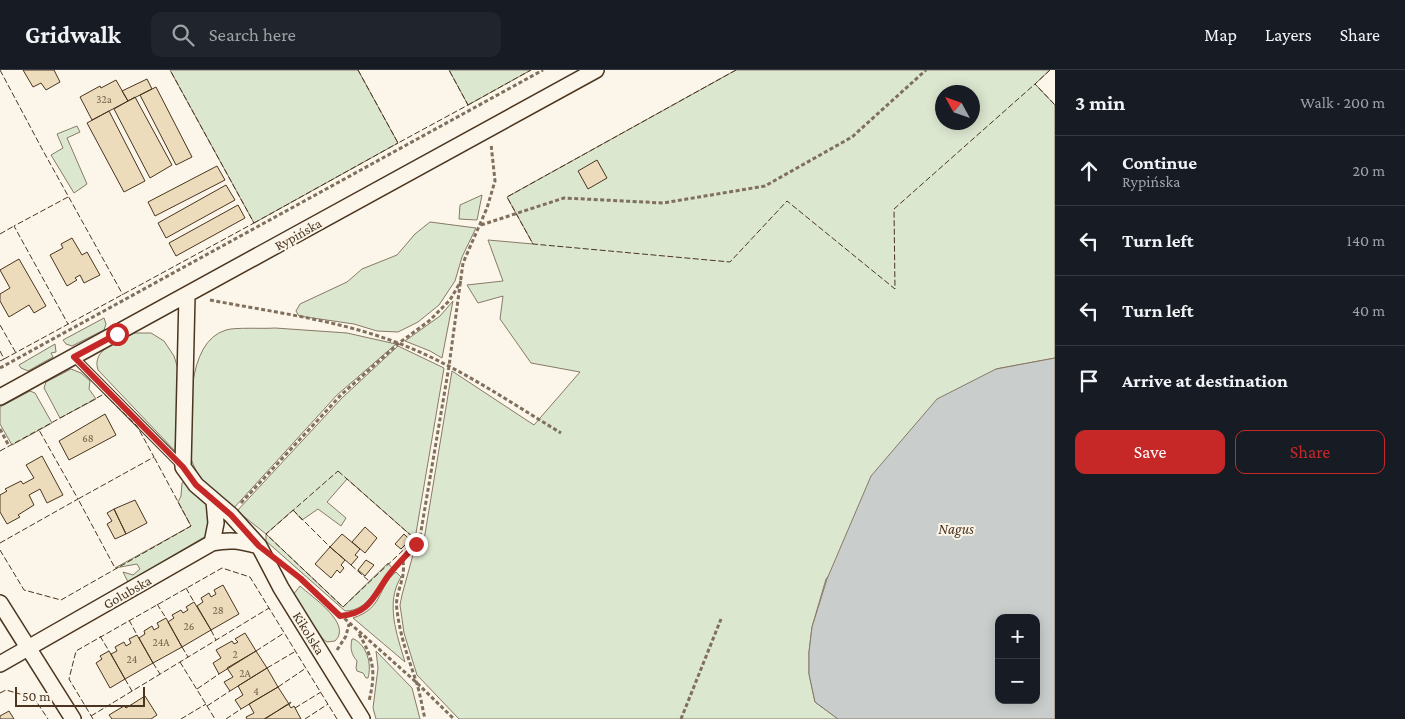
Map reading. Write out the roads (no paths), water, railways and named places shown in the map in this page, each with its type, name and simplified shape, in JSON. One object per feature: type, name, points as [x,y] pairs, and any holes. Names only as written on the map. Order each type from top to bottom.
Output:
[{"type":"street","name":"Rypińska","points":[[0,397],[596,70]]},
{"type":"street","points":[[183,467],[187,295]]},
{"type":"street","name":"Kikolska","points":[[183,467],[196,485],[231,515],[259,546],[280,588],[362,719]]},
{"type":"street","points":[[212,543],[216,523],[214,501]]},
{"type":"street","name":"Golubska","points":[[0,664],[212,543],[237,540],[259,546]]},
{"type":"street","points":[[0,602],[73,719]]},
{"type":"lane","points":[[74,357],[183,467]]},
{"type":"water","name":"Nagus","points":[[1055,358],[1055,719],[838,719],[815,702],[809,674],[809,652],[812,627],[827,579],[871,476],[937,399],[996,369]]}]
